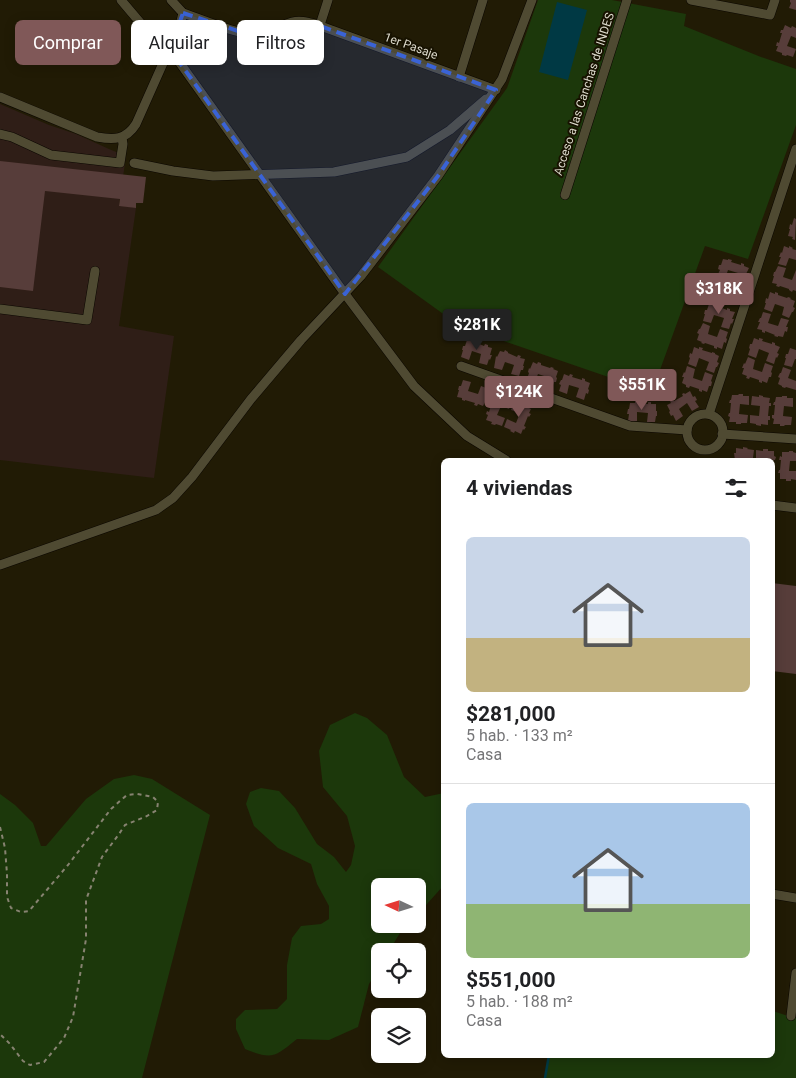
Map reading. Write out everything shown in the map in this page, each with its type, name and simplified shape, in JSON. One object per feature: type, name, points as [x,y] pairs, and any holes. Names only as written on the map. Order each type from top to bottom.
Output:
[{"type":"street","points":[[121,0],[138,20]]},
{"type":"street","points":[[170,0],[183,13],[181,20]]},
{"type":"street","points":[[322,20],[328,0]]},
{"type":"street","points":[[459,77],[483,0]]},
{"type":"street","points":[[0,565],[156,510],[174,498],[277,368],[370,266],[438,176],[502,79],[532,0]]},
{"type":"street","name":"Acceso a las Canchas de INDES","points":[[564,195],[627,0]]},
{"type":"street","points":[[691,0],[770,15],[774,0]]},
{"type":"street","name":"1er Pasaje","points":[[183,13],[237,31]]},
{"type":"street","name":"1er Pasaje","points":[[324,26],[496,90]]},
{"type":"street","points":[[0,97],[97,137],[110,140],[122,138],[132,131],[136,124],[163,65]]},
{"type":"street","points":[[181,65],[345,294],[414,386],[467,436],[503,458]]},
{"type":"street","points":[[134,163],[212,176],[334,172],[406,157],[450,130],[496,90]]},
{"type":"street","points":[[0,134],[12,137],[51,155],[120,163],[122,138]]},
{"type":"street","points":[[709,414],[796,149]]},
{"type":"street","points":[[0,309],[87,320],[95,270]]},
{"type":"street","points":[[461,366],[630,426],[687,430]]},
{"type":"street","points":[[709,414],[721,424],[722,434],[717,445],[706,450],[700,449],[690,442],[687,436],[688,424],[697,416],[709,414]]},
{"type":"street","points":[[722,434],[796,439]]},
{"type":"street","points":[[775,505],[796,508]]},
{"type":"street","points":[[775,894],[796,898]]},
{"type":"street","points":[[791,1016],[796,973]]},
{"type":"path","points":[[0,827],[5,848],[7,897],[11,908],[21,912],[29,910],[120,800],[137,794],[153,797],[158,802],[157,810],[124,825],[102,856],[86,900],[86,938],[73,1017],[64,1038],[44,1062],[30,1065],[23,1062],[0,1034]]},
{"type":"highlighted area","points":[[183,13],[244,33],[266,32],[292,22],[315,24],[496,90],[438,176],[345,294],[170,49]]},
{"type":"shaded area","points":[[0,104],[126,156],[119,205],[136,208],[119,326],[174,336],[154,478],[0,460]]},
{"type":"green space","points":[[538,0],[612,0],[686,14],[684,26],[796,69],[796,125],[748,259],[705,246],[652,392],[460,326],[378,267],[507,88]]},
{"type":"green space","points":[[355,713],[367,718],[387,735],[404,777],[425,797],[441,794],[441,888],[426,905],[426,878],[371,878],[371,933],[400,933],[394,943],[371,943],[371,981],[358,1027],[329,1040],[297,1039],[278,1053],[261,1055],[245,1049],[236,1029],[236,1019],[245,1010],[277,1009],[287,999],[287,965],[292,938],[301,926],[321,924],[329,919],[329,906],[317,884],[311,864],[278,848],[254,826],[246,804],[250,792],[261,788],[279,791],[295,808],[317,844],[334,857],[346,872],[351,865],[355,846],[347,816],[323,787],[319,751],[330,725]]},
{"type":"green space","points":[[134,775],[152,779],[210,815],[142,1078],[0,1078],[0,794],[15,805],[33,823],[41,846],[46,846],[86,799],[114,779]]},
{"type":"green space","points":[[775,1012],[796,1018],[796,1078],[545,1078],[548,1058],[775,1058]]},
{"type":"water","points":[[557,2],[587,10],[568,80],[539,72]]},
{"type":"building","points":[[790,0],[796,0],[796,10],[789,8]]},
{"type":"building","points":[[785,25],[796,28],[796,38],[791,36],[787,46],[796,49],[793,57],[782,55],[782,53],[776,51],[777,42],[779,43],[782,33],[780,33],[781,30],[783,30]]},
{"type":"building","points":[[0,161],[146,177],[143,203],[136,203],[136,208],[119,206],[120,199],[45,191],[33,291],[0,287]]},
{"type":"building","points":[[794,218],[796,219],[795,240],[792,239],[793,237],[788,236],[790,224],[792,225]]},
{"type":"building","points":[[784,246],[789,248],[789,246],[796,250],[796,260],[789,258],[786,266],[778,264]]},
{"type":"building","points":[[723,259],[732,260],[731,262],[741,265],[741,263],[744,264],[744,266],[749,268],[743,285],[735,282],[738,273],[728,270],[725,279],[717,276],[720,270],[718,269],[719,265],[721,265]]},
{"type":"building","points":[[778,266],[786,268],[783,277],[792,280],[796,270],[796,291],[793,290],[792,292],[789,289],[772,283],[774,272]]},
{"type":"building","points":[[717,278],[725,281],[722,289],[731,293],[734,284],[742,287],[740,298],[738,297],[736,304],[728,303],[728,301],[711,295],[713,289],[711,288]]},
{"type":"building","points":[[770,292],[778,293],[778,295],[795,301],[793,307],[795,308],[789,318],[782,315],[784,307],[775,304],[772,312],[764,309],[766,298],[768,299]]},
{"type":"building","points":[[709,304],[718,305],[735,312],[729,329],[721,327],[724,318],[714,315],[711,323],[703,321],[705,310],[707,310]]},
{"type":"building","points":[[763,312],[771,314],[768,323],[778,326],[781,318],[789,320],[786,327],[788,327],[787,332],[785,331],[783,337],[774,336],[757,329]]},
{"type":"building","points":[[703,323],[710,326],[708,334],[717,337],[720,329],[728,332],[726,343],[724,342],[722,349],[714,348],[714,346],[697,340],[699,334],[697,333]]},
{"type":"building","points":[[754,338],[763,339],[762,341],[772,344],[772,342],[775,343],[775,345],[780,347],[774,364],[766,361],[769,353],[759,349],[756,358],[748,355],[750,344],[752,344]]},
{"type":"building","points":[[467,340],[475,341],[484,346],[485,344],[492,348],[490,355],[492,355],[487,365],[479,363],[481,354],[472,351],[469,360],[461,357],[463,346],[465,346]]},
{"type":"building","points":[[694,347],[703,348],[702,350],[719,356],[717,362],[719,363],[714,373],[706,370],[709,362],[699,358],[696,367],[688,364],[690,353],[692,354]]},
{"type":"building","points":[[790,348],[796,350],[796,359],[792,367],[784,365],[786,354],[788,354]]},
{"type":"building","points":[[505,350],[508,353],[525,359],[523,370],[521,370],[519,376],[511,374],[514,365],[505,362],[502,370],[494,368],[496,356],[500,351],[504,352]]},
{"type":"building","points":[[748,357],[755,360],[753,369],[762,372],[765,363],[773,366],[771,377],[769,377],[767,383],[759,382],[759,380],[750,377],[749,379],[746,378],[747,376],[742,374],[744,368],[742,368]]},
{"type":"building","points":[[533,362],[541,363],[541,365],[558,371],[556,382],[554,382],[552,388],[544,385],[547,377],[538,374],[535,382],[527,379],[529,368]]},
{"type":"building","points":[[687,366],[695,369],[693,378],[702,381],[705,372],[713,375],[711,386],[709,386],[707,392],[699,391],[699,389],[690,386],[689,388],[686,387],[682,383],[684,377],[682,377]]},
{"type":"building","points":[[783,367],[791,370],[788,378],[796,381],[796,390],[782,387],[778,384],[780,378],[778,377]]},
{"type":"building","points":[[564,374],[573,375],[572,377],[582,380],[582,378],[585,379],[585,381],[590,383],[588,394],[586,393],[584,400],[576,397],[579,388],[569,385],[567,394],[559,391],[561,385],[559,384]]},
{"type":"building","points":[[463,380],[471,382],[468,391],[478,394],[481,386],[489,389],[483,406],[474,405],[475,403],[457,397],[459,386],[461,386]]},
{"type":"building","points":[[690,391],[693,397],[695,396],[697,400],[695,401],[699,407],[692,411],[687,403],[679,409],[683,416],[676,421],[673,415],[671,416],[667,405],[671,403],[670,401],[674,401],[683,396],[682,394]]},
{"type":"building","points":[[496,394],[507,397],[506,399],[512,401],[509,409],[501,406],[497,415],[505,418],[502,426],[491,424],[492,422],[486,420],[488,415],[486,414],[487,411],[489,412],[492,398],[494,399]]},
{"type":"building","points":[[732,395],[749,396],[749,405],[740,404],[739,414],[748,415],[747,423],[736,424],[736,422],[729,422],[730,417],[728,416],[731,403],[729,403]]},
{"type":"building","points":[[759,395],[770,398],[769,403],[771,403],[771,406],[769,406],[768,416],[770,416],[770,420],[768,420],[768,425],[761,424],[761,426],[750,423],[750,415],[759,416],[760,406],[751,405],[752,396],[759,397]]},
{"type":"building","points":[[776,397],[793,398],[793,407],[784,406],[783,416],[792,417],[791,425],[780,426],[780,424],[773,424],[774,419],[772,415],[774,415],[775,405],[773,405]]},
{"type":"building","points":[[635,401],[638,401],[638,403],[648,404],[648,402],[651,402],[651,404],[656,404],[657,416],[655,422],[647,422],[648,413],[637,412],[637,421],[628,421],[629,414],[627,414],[630,403],[635,403]]},
{"type":"building","points":[[514,402],[521,403],[531,409],[529,413],[531,414],[528,416],[524,426],[526,427],[521,434],[515,431],[514,433],[504,427],[507,419],[516,423],[520,413],[511,410]]},
{"type":"building","points":[[743,447],[754,450],[753,458],[735,458],[736,448],[743,449]]},
{"type":"building","points":[[763,449],[768,449],[768,451],[774,451],[774,456],[776,457],[775,460],[775,458],[756,458],[756,450],[763,451]]},
{"type":"building","points":[[782,452],[796,453],[796,461],[790,461],[789,471],[796,471],[796,480],[786,481],[786,479],[780,479],[780,473],[778,473],[781,460],[779,460],[780,456],[782,457]]},
{"type":"building","points":[[775,583],[796,586],[796,674],[775,671]]},
{"type":"waterway","points":[[545,1078],[548,1058]]}]
